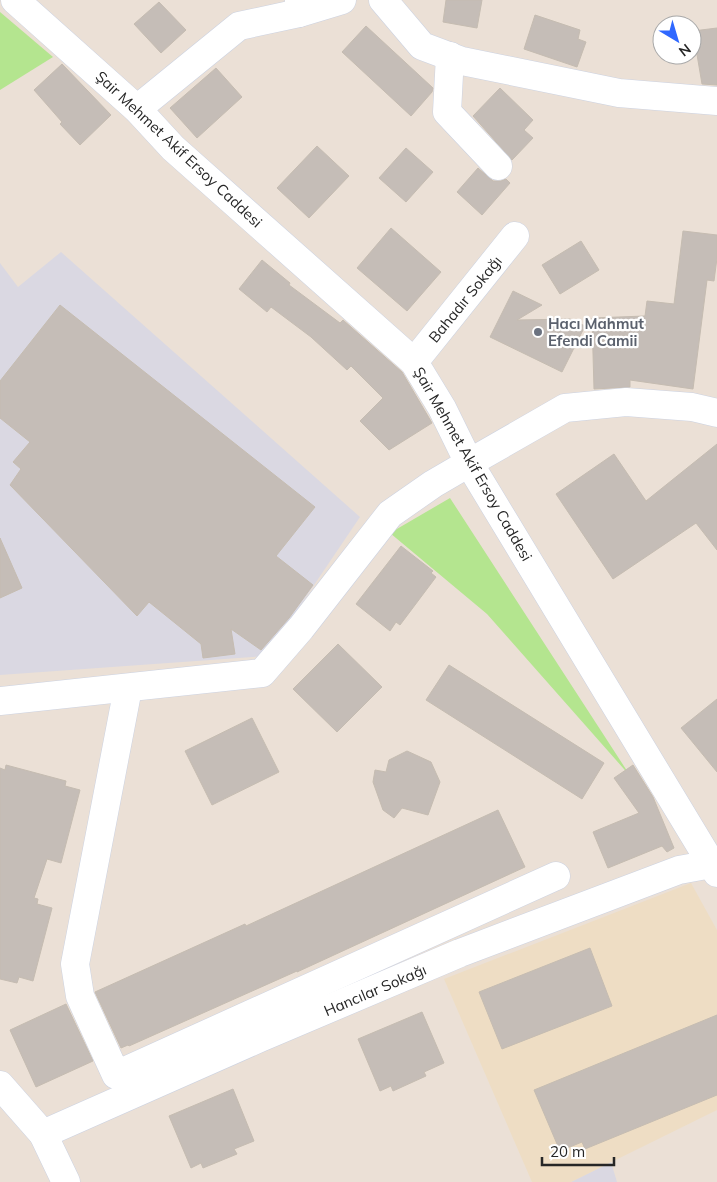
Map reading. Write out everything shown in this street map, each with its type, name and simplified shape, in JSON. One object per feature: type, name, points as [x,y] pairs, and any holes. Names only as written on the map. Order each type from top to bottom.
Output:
[{"type":"street","name":"Şair Mehmet Akif Ersoy Caddesi","points":[[15,0],[137,109],[172,148],[414,362],[442,408],[469,463],[716,867]]},
{"type":"street","points":[[137,109],[239,26],[299,6],[342,0]]},
{"type":"street","points":[[383,0],[422,46],[462,61],[619,93],[717,101]]},
{"type":"street","points":[[450,56],[447,112],[498,166]]},
{"type":"street","name":"Bahadır Sokağı","points":[[414,362],[516,236]]},
{"type":"street","points":[[0,701],[262,673],[301,628],[390,514],[433,484],[565,408],[626,402],[692,407],[717,413]]},
{"type":"street","points":[[128,688],[75,964],[80,996],[116,1075],[556,876]]},
{"type":"street","name":"Hancılar Sokağı","points":[[43,1134],[260,1038],[460,953],[679,870],[716,867]]},
{"type":"street","points":[[0,1085],[43,1134],[66,1182]]},
{"type":"shaded area","points":[[61,252],[360,517],[266,656],[0,675],[0,263],[18,287]]},
{"type":"shaded area","points":[[691,883],[717,930],[717,1110],[571,1182],[532,1182],[444,979]]},
{"type":"shaded area","points":[[611,1162],[617,1182],[571,1182]]},
{"type":"green space","points":[[0,12],[53,57],[0,90]]},
{"type":"green space","points":[[450,498],[631,777],[487,614],[390,533]]},
{"type":"building","points":[[446,0],[482,0],[477,28],[443,22]]},
{"type":"building","points":[[159,2],[186,30],[161,53],[134,24]]},
{"type":"building","points":[[535,15],[580,30],[578,39],[586,42],[577,67],[524,49]]},
{"type":"building","points":[[366,26],[433,88],[432,92],[411,116],[342,52]]},
{"type":"building","points":[[717,28],[717,85],[702,84],[699,65],[702,65],[702,30]]},
{"type":"building","points":[[62,64],[111,115],[80,145],[60,124],[62,122],[34,90]]},
{"type":"building","points":[[216,68],[242,97],[197,138],[170,108]]},
{"type":"building","points":[[500,88],[533,120],[524,130],[533,138],[512,160],[473,116]]},
{"type":"building","points":[[317,146],[349,176],[309,218],[277,188]]},
{"type":"building","points":[[406,148],[433,172],[406,202],[379,178]]},
{"type":"building","points":[[478,168],[493,181],[506,179],[510,183],[482,215],[457,192]]},
{"type":"building","points":[[391,228],[441,272],[407,311],[357,268]]},
{"type":"building","points":[[683,231],[717,235],[714,281],[707,280],[693,389],[630,380],[630,387],[594,389],[592,318],[645,316],[647,301],[674,304]]},
{"type":"building","points":[[581,241],[599,270],[560,294],[542,265]]},
{"type":"building","points":[[262,260],[290,283],[289,285],[340,323],[343,320],[402,372],[432,423],[389,450],[360,421],[383,398],[351,366],[347,370],[311,337],[271,307],[267,312],[239,289]]},
{"type":"building","name":"Hacı Mahmut Efendi Camii","points":[[513,291],[542,305],[517,320],[570,319],[585,326],[562,372],[490,337]]},
{"type":"building","points":[[60,305],[315,507],[276,556],[313,585],[289,618],[261,650],[231,629],[235,654],[203,658],[201,644],[149,602],[137,616],[10,485],[21,469],[13,462],[30,442],[0,418],[0,381]]},
{"type":"building","points":[[717,444],[717,550],[696,523],[613,579],[556,494],[614,454],[646,501]]},
{"type":"building","points":[[0,538],[22,588],[0,598]]},
{"type":"building","points":[[401,546],[433,571],[431,573],[436,577],[400,625],[396,622],[390,631],[356,604]]},
{"type":"building","points":[[338,644],[382,687],[337,732],[293,689]]},
{"type":"building","points":[[449,665],[604,763],[582,799],[426,700]]},
{"type":"building","points":[[717,699],[717,772],[681,728]]},
{"type":"building","points":[[252,718],[279,772],[212,805],[185,751]]},
{"type":"building","points":[[407,751],[431,762],[440,782],[428,815],[402,808],[394,818],[383,810],[373,782],[375,770],[386,772],[389,760]]},
{"type":"building","points":[[6,765],[66,781],[65,786],[80,790],[61,863],[47,859],[34,898],[38,899],[37,904],[52,908],[33,981],[19,977],[17,983],[0,979],[0,768],[5,770]]},
{"type":"building","points":[[633,765],[653,797],[674,848],[667,852],[662,846],[608,868],[593,832],[639,813],[614,778]]},
{"type":"building","points":[[498,810],[525,867],[297,972],[121,1048],[95,992],[245,924],[246,926]]},
{"type":"building","points":[[590,948],[612,1006],[502,1049],[479,992]]},
{"type":"building","points":[[66,1004],[93,1061],[36,1087],[10,1030]]},
{"type":"building","points":[[422,1012],[444,1063],[424,1072],[426,1076],[393,1091],[391,1086],[380,1091],[358,1039]]},
{"type":"building","points":[[717,1015],[717,1095],[585,1149],[582,1142],[560,1151],[534,1090]]},
{"type":"building","points":[[233,1089],[254,1141],[234,1149],[237,1154],[203,1168],[201,1163],[191,1168],[169,1116]]},
{"type":"place","name":"Hacı Mahmut Efendi Camii","points":[[538,332]]}]
